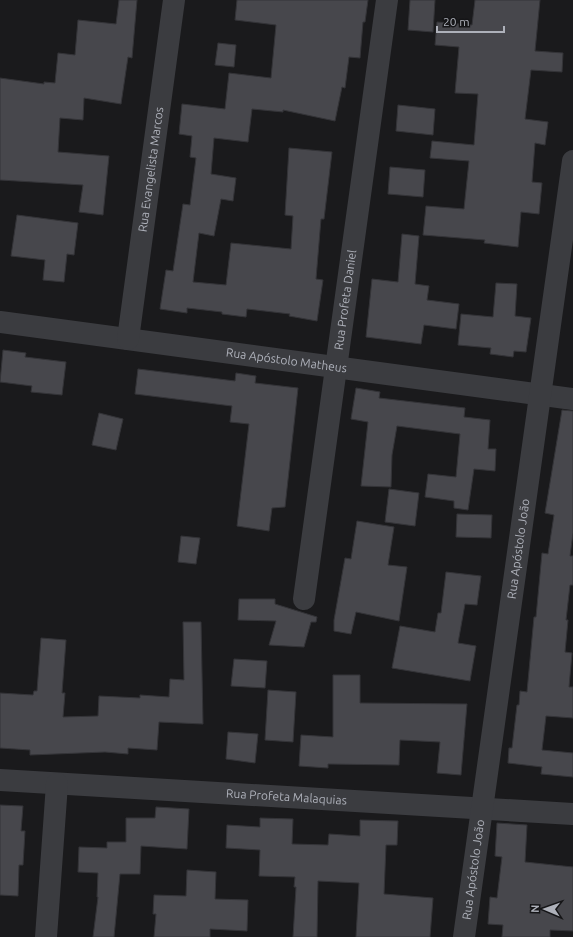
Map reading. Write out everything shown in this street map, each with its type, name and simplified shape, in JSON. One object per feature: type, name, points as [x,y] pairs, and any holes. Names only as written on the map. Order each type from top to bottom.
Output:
[{"type":"street","name":"Rua Evangelista Marcos","points":[[128,339],[174,0]]},
{"type":"street","name":"Rua Profeta Daniel","points":[[304,599],[387,0]]},
{"type":"street","name":"Rua Apóstolo João","points":[[464,937],[573,161]]},
{"type":"street","name":"Rua Apóstolo Matheus","points":[[0,322],[573,399]]},
{"type":"street","name":"Rua Profeta Malaquias","points":[[0,780],[573,814]]},
{"type":"street","points":[[46,937],[57,784]]},
{"type":"building","points":[[119,0],[137,0],[132,58],[128,57],[121,104],[84,98],[83,120],[60,118],[58,152],[109,156],[103,215],[79,212],[83,185],[0,180],[0,78],[44,84],[44,82],[55,83],[58,53],[75,55],[78,20],[116,24]]},
{"type":"building","points":[[237,0],[368,0],[365,22],[363,22],[360,58],[349,57],[345,88],[342,87],[335,121],[283,110],[283,112],[252,109],[248,142],[214,138],[211,174],[236,178],[233,201],[221,199],[214,236],[199,233],[193,282],[226,285],[231,243],[291,249],[293,216],[285,215],[289,148],[332,152],[324,219],[321,219],[316,279],[323,280],[317,321],[289,316],[290,314],[247,309],[246,317],[222,314],[222,312],[187,308],[187,313],[160,309],[166,270],[173,271],[183,204],[190,205],[196,158],[190,157],[192,136],[179,134],[182,104],[225,109],[229,73],[271,78],[276,25],[235,20]]},
{"type":"building","points":[[410,0],[435,0],[433,32],[408,30]]},
{"type":"building","points":[[475,0],[540,0],[535,51],[563,53],[562,72],[531,70],[525,119],[548,122],[545,145],[535,143],[532,182],[542,183],[539,214],[521,212],[518,247],[484,243],[485,240],[423,235],[426,206],[464,209],[469,161],[430,158],[432,141],[474,145],[478,94],[455,93],[459,47],[435,45],[437,22],[472,25]]},
{"type":"building","points":[[218,43],[236,45],[234,67],[215,65]]},
{"type":"building","points":[[398,105],[435,109],[433,135],[396,131]]},
{"type":"building","points":[[390,167],[425,170],[423,197],[388,194]]},
{"type":"building","points":[[17,215],[78,223],[74,255],[67,254],[64,282],[43,280],[45,260],[11,256]]},
{"type":"building","points":[[402,234],[419,236],[415,284],[429,286],[427,300],[459,304],[456,329],[424,325],[421,344],[366,337],[372,279],[398,282]]},
{"type":"building","points":[[496,283],[517,284],[515,316],[531,318],[526,352],[514,351],[513,357],[490,354],[491,348],[458,345],[461,314],[493,317]]},
{"type":"building","points":[[3,350],[26,353],[25,357],[66,362],[62,395],[31,392],[32,386],[0,382]]},
{"type":"building","points":[[138,369],[235,381],[236,373],[256,376],[255,383],[298,388],[285,507],[272,508],[269,531],[237,526],[249,424],[230,422],[232,406],[135,394]]},
{"type":"building","points":[[356,388],[380,392],[379,398],[465,408],[464,417],[490,420],[488,449],[496,449],[495,471],[474,469],[468,510],[454,508],[454,501],[425,497],[428,474],[456,477],[460,434],[397,426],[392,455],[391,487],[361,486],[368,422],[351,419]]},
{"type":"building","points":[[562,410],[573,411],[573,533],[570,556],[573,556],[573,585],[570,585],[566,620],[568,620],[565,652],[572,653],[569,687],[573,687],[573,718],[546,716],[542,750],[573,753],[573,777],[541,774],[542,767],[508,763],[509,748],[512,748],[520,691],[527,692],[542,553],[548,554],[554,515],[545,513]]},
{"type":"building","points":[[99,413],[123,419],[116,450],[92,445]]},
{"type":"building","points":[[389,489],[419,493],[415,526],[385,522]]},
{"type":"building","points":[[457,514],[492,515],[491,538],[456,537]]},
{"type":"building","points":[[357,521],[394,527],[388,565],[407,567],[399,621],[356,612],[351,634],[334,631],[334,620],[345,558],[351,559]]},
{"type":"building","points":[[181,536],[200,538],[196,564],[178,562]]},
{"type":"building","points":[[446,572],[481,576],[477,605],[465,604],[458,643],[476,646],[470,681],[392,668],[400,626],[435,632],[438,613],[441,613]]},
{"type":"building","points":[[239,599],[275,599],[275,604],[317,617],[316,622],[311,622],[304,647],[269,645],[276,621],[238,620]]},
{"type":"building","points":[[183,622],[201,622],[203,724],[159,722],[157,750],[128,748],[128,754],[105,752],[30,755],[30,750],[0,748],[0,693],[33,695],[34,691],[37,691],[41,638],[66,640],[62,693],[65,693],[63,717],[98,716],[99,696],[140,698],[140,695],[169,697],[170,679],[184,680]]},
{"type":"building","points":[[234,659],[267,661],[265,688],[231,686]]},
{"type":"building","points":[[333,675],[360,675],[360,703],[467,704],[461,775],[437,773],[440,742],[400,740],[399,765],[328,764],[328,768],[299,766],[301,735],[333,737]]},
{"type":"building","points":[[268,690],[296,692],[293,742],[265,740]]},
{"type":"building","points":[[228,732],[258,734],[255,763],[226,759]]},
{"type":"building","points":[[0,805],[23,806],[21,831],[25,831],[23,865],[19,865],[18,896],[0,895]]},
{"type":"building","points":[[156,807],[189,809],[187,849],[141,846],[140,874],[120,874],[114,937],[93,937],[98,897],[98,873],[78,872],[79,847],[107,848],[107,842],[126,842],[126,818],[155,818]]},
{"type":"building","points":[[260,818],[293,819],[292,844],[328,845],[329,834],[360,836],[360,820],[398,821],[397,845],[386,845],[384,894],[433,898],[430,937],[356,937],[359,883],[318,881],[317,937],[293,937],[296,887],[294,887],[295,877],[259,876],[260,850],[226,848],[227,825],[260,827]]},
{"type":"building","points":[[497,823],[527,825],[525,862],[573,867],[573,931],[550,930],[550,937],[502,937],[503,925],[488,924],[490,897],[497,898],[502,857],[495,856]]},
{"type":"building","points":[[187,870],[216,872],[215,899],[248,900],[247,931],[210,929],[210,937],[154,937],[156,914],[153,914],[154,895],[186,896]]}]
